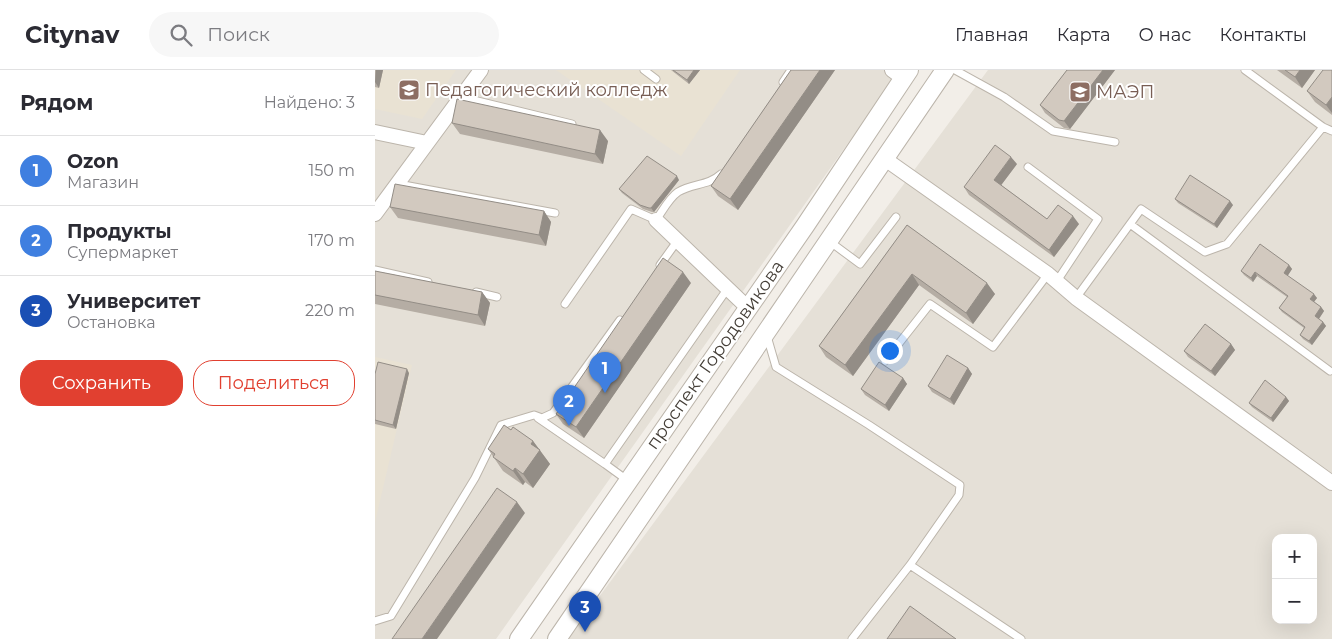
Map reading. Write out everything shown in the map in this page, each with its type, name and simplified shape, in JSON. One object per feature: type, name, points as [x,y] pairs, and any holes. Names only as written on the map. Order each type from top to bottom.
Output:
[{"type":"street","points":[[375,214],[384,197],[398,184],[481,70]]},
{"type":"street","points":[[905,72],[940,77]]},
{"type":"street","name":"проспект Городовикова","points":[[519,639],[805,226],[905,72]]},
{"type":"street","name":"проспект Городовикова","points":[[557,639],[940,77]]},
{"type":"street","points":[[375,132],[427,143]]},
{"type":"street","points":[[885,158],[1053,278],[1076,298],[1332,483]]},
{"type":"street","points":[[656,220],[748,308]]},
{"type":"street","points":[[805,226],[829,241]]},
{"type":"lane","points":[[644,70],[655,79]]},
{"type":"lane","points":[[780,86],[791,70]]},
{"type":"lane","points":[[955,70],[1004,97],[1053,132],[1115,142]]},
{"type":"lane","points":[[1245,70],[1323,127],[1332,130]]},
{"type":"lane","points":[[461,97],[580,126]]},
{"type":"lane","points":[[1076,298],[1141,208],[1205,252],[1227,244],[1323,127]]},
{"type":"lane","points":[[565,304],[631,209],[656,220],[676,193],[687,187],[712,182],[721,175],[726,167]]},
{"type":"lane","points":[[885,361],[930,304],[993,347],[1053,278],[1098,219],[1028,168]]},
{"type":"lane","points":[[398,184],[555,213]]},
{"type":"lane","points":[[829,241],[860,264],[896,217]]},
{"type":"lane","points":[[1130,224],[1330,371]]},
{"type":"lane","points":[[655,272],[677,240]]},
{"type":"lane","points":[[375,270],[440,284]]},
{"type":"lane","points":[[605,464],[728,288]]},
{"type":"lane","points":[[469,291],[497,297]]},
{"type":"lane","points":[[375,621],[391,616],[475,478],[501,425],[534,415],[542,418],[553,413],[627,311]]},
{"type":"lane","points":[[766,334],[776,367],[960,485],[959,495],[910,565],[852,639]]},
{"type":"lane","points":[[534,415],[628,480]]},
{"type":"lane","points":[[910,565],[1021,639]]},
{"type":"shaded area","points":[[375,70],[900,70],[496,639],[375,639]]},
{"type":"shaded area","name":"Педагогический колледж","points":[[375,70],[456,70],[422,119],[375,109]]},
{"type":"shaded area","points":[[556,70],[740,70],[681,156]]},
{"type":"shaded area","points":[[988,70],[1332,70],[1332,639],[568,639]]},
{"type":"shaded area","points":[[375,357],[412,365],[375,522]]},
{"type":"building","points":[[673,70],[694,70],[687,80]]},
{"type":"building","points":[[791,70],[820,70],[730,199],[711,186]]},
{"type":"building","name":"МАЭП","points":[[1067,70],[1103,70],[1064,121],[1059,120],[1040,105]]},
{"type":"building","points":[[1285,70],[1300,70],[1295,77]]},
{"type":"building","points":[[1323,70],[1332,70],[1332,97],[1326,105],[1307,91]]},
{"type":"building","points":[[457,99],[600,130],[595,154],[452,123]]},
{"type":"building","points":[[995,145],[1011,157],[994,180],[1047,219],[1058,205],[1073,216],[1049,250],[964,187]]},
{"type":"building","points":[[647,156],[677,176],[651,208],[640,205],[619,189]]},
{"type":"building","points":[[1190,175],[1230,201],[1214,224],[1175,199]]},
{"type":"building","points":[[395,184],[544,211],[539,235],[390,207]]},
{"type":"building","points":[[907,225],[987,283],[966,313],[912,274],[845,365],[819,346]]},
{"type":"building","points":[[1260,244],[1289,265],[1284,273],[1314,294],[1310,299],[1321,307],[1315,316],[1323,322],[1309,341],[1300,335],[1305,327],[1279,308],[1288,296],[1255,272],[1251,278],[1241,271]]},
{"type":"building","points":[[663,258],[683,272],[576,427],[556,414]]},
{"type":"building","points":[[375,271],[482,292],[478,315],[375,295]]},
{"type":"building","points":[[1205,324],[1231,344],[1211,371],[1184,351]]},
{"type":"building","points":[[947,355],[968,368],[950,399],[928,386]]},
{"type":"building","points":[[378,362],[407,369],[393,425],[375,420],[375,374]]},
{"type":"building","points":[[879,362],[903,378],[885,405],[861,389]]},
{"type":"building","points":[[1265,380],[1286,397],[1271,418],[1249,403]]},
{"type":"building","points":[[504,425],[511,430],[513,427],[533,441],[531,444],[540,450],[523,474],[515,468],[513,471],[493,457],[495,454],[488,449]]},
{"type":"building","points":[[497,488],[517,502],[422,639],[392,639]]},
{"type":"building","points":[[910,606],[956,639],[887,639]]},
{"type":"place","name":"Педагогический колледж","points":[[409,90]]},
{"type":"place","name":"МАЭП","points":[[1080,92]]},
{"type":"place","name":"Ozon","points":[[605,393]]},
{"type":"place","name":"Продукты","points":[[569,426]]},
{"type":"place","name":"Университет","points":[[585,632]]}]
